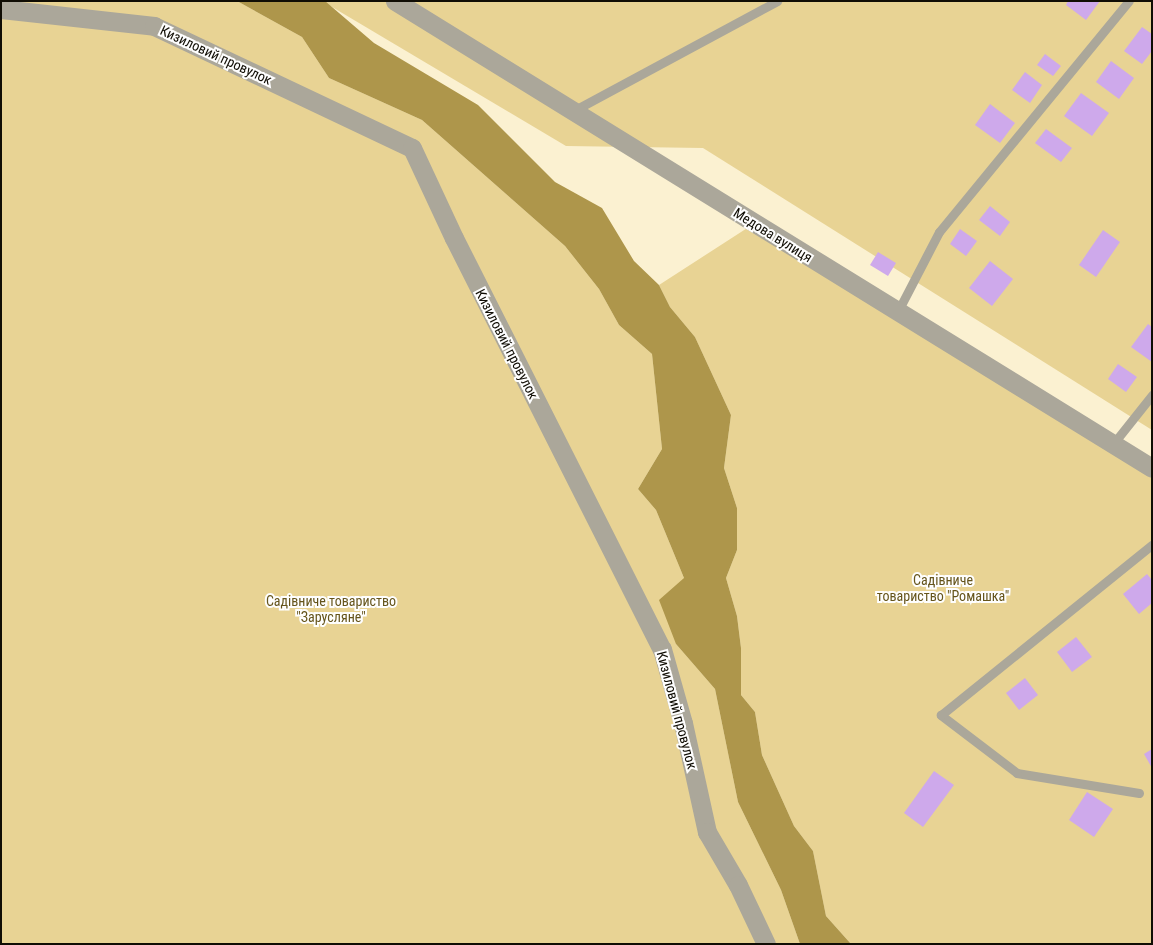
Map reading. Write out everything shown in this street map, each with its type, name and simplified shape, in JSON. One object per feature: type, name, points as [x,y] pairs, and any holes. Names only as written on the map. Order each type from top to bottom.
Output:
[{"type":"street","name":"Медова вулиця","points":[[394,1],[1152,468]]},
{"type":"street","name":"Кизиловий провулок","points":[[1,9],[154,26],[412,148],[462,256],[662,649],[683,723],[707,832],[738,885],[766,944]]},
{"type":"lane","points":[[573,112],[777,1]]},
{"type":"lane","points":[[898,311],[939,232],[1129,1]]},
{"type":"lane","points":[[1113,444],[1152,396]]},
{"type":"lane","points":[[1139,793],[1018,773],[941,715],[1152,545]]},
{"type":"green space","name":"Садівниче товариство \"Зарусляне\"","points":[[1,1],[237,1],[302,37],[329,78],[422,120],[565,246],[599,289],[619,325],[652,354],[662,449],[638,489],[656,510],[684,578],[676,644],[715,689],[738,802],[781,890],[800,944],[1,944]]},
{"type":"green space","points":[[322,1],[1152,1],[1152,430],[703,148],[566,146]]},
{"type":"green space","name":"Садівниче товариство \"Ромашка\"","points":[[755,223],[1152,468],[1152,944],[851,944],[826,916],[813,851],[794,826],[762,755],[755,712],[741,695],[741,648],[737,616],[726,578],[737,550],[737,508],[724,468],[731,415],[695,337],[670,307],[659,285]]},
{"type":"shaded area","points":[[237,1],[325,1],[374,43],[478,105],[555,182],[602,208],[634,261],[659,285],[670,307],[695,337],[731,415],[724,468],[737,508],[737,550],[726,578],[737,616],[741,648],[741,695],[755,712],[762,755],[794,826],[813,851],[826,916],[851,944],[800,944],[781,890],[738,802],[715,689],[676,644],[659,600],[684,578],[656,510],[638,489],[662,449],[652,354],[619,325],[599,289],[565,246],[422,120],[329,78],[302,37]]},
{"type":"building","points":[[1068,1],[1100,1],[1086,20],[1066,5]]},
{"type":"building","points":[[1142,27],[1152,34],[1152,51],[1142,64],[1124,51]]},
{"type":"building","points":[[1045,54],[1061,66],[1053,76],[1037,65]]},
{"type":"building","points":[[1111,61],[1134,78],[1119,99],[1096,82]]},
{"type":"building","points":[[1025,72],[1042,85],[1030,103],[1012,90]]},
{"type":"building","points":[[1081,93],[1109,113],[1092,136],[1064,116]]},
{"type":"building","points":[[990,104],[1015,123],[1000,143],[975,125]]},
{"type":"building","points":[[1046,129],[1072,148],[1061,162],[1035,143]]},
{"type":"building","points":[[990,206],[1010,222],[1000,236],[979,220]]},
{"type":"building","points":[[960,229],[977,241],[966,256],[950,244]]},
{"type":"building","points":[[1103,230],[1120,242],[1096,277],[1079,265]]},
{"type":"building","points":[[878,252],[896,263],[888,276],[870,265]]},
{"type":"building","points":[[990,261],[1013,279],[992,306],[969,288]]},
{"type":"building","points":[[1148,324],[1152,327],[1152,362],[1131,347]]},
{"type":"building","points":[[1118,364],[1137,377],[1126,392],[1108,379]]},
{"type":"building","points":[[1147,574],[1152,580],[1152,603],[1139,614],[1123,594]]},
{"type":"building","points":[[1076,637],[1092,657],[1072,672],[1057,652]]},
{"type":"building","points":[[1025,678],[1038,695],[1019,710],[1006,693]]},
{"type":"building","points":[[1152,749],[1152,768],[1144,754]]},
{"type":"building","points":[[934,771],[954,785],[923,827],[904,813]]},
{"type":"building","points":[[1087,792],[1113,809],[1094,837],[1069,820]]}]
